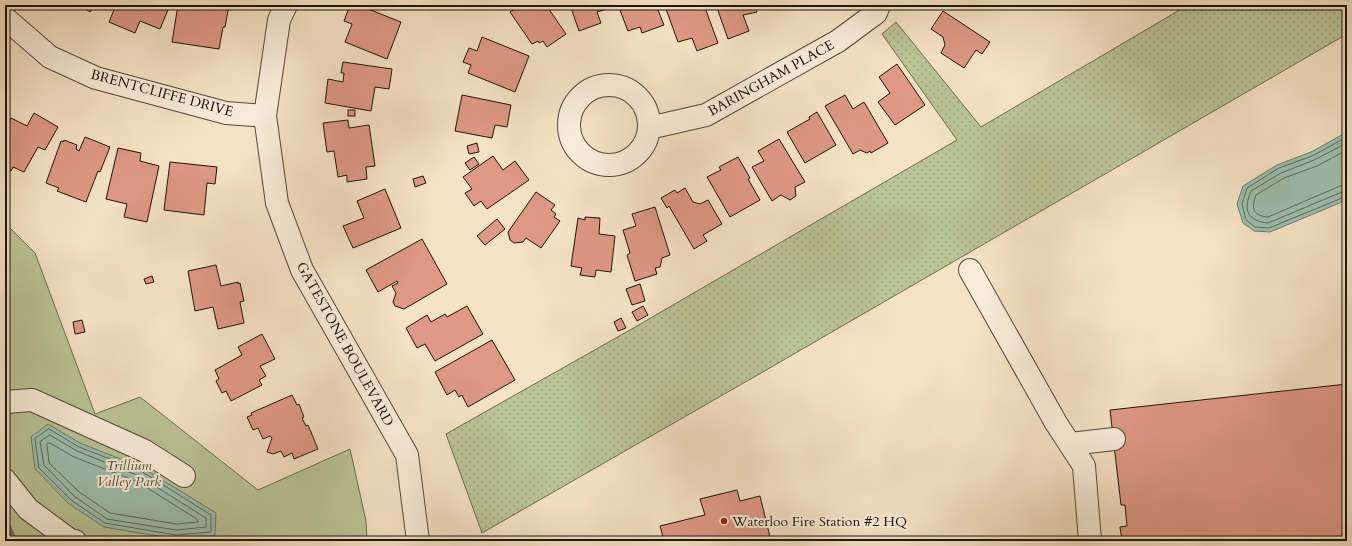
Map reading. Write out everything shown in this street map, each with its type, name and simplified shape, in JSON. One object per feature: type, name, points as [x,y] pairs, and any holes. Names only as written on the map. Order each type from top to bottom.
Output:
[{"type":"street","name":"GATESTONE BOULEVARD","points":[[286,5],[279,20],[264,116],[278,203],[302,270],[407,455],[418,541]]},
{"type":"street","name":"BARINGHAM PLACE","points":[[650,128],[706,115],[838,41],[876,13],[880,5]]},
{"type":"street","name":"BRENTCLIFFE DRIVE","points":[[5,18],[50,57],[96,78],[226,112],[264,116]]},
{"type":"street","points":[[970,270],[1056,423],[1084,466],[1090,541]]},
{"type":"street","points":[[5,402],[32,400],[145,451],[184,476]]},
{"type":"street","points":[[1070,444],[1114,439]]},
{"type":"street","points":[[5,480],[28,509],[70,540],[75,541]]},
{"type":"green space","points":[[1188,5],[1347,5],[1347,34],[482,533],[446,434],[630,330],[957,140],[882,34],[896,22],[981,127]]},
{"type":"green space","name":"Trillium Valley Park","points":[[5,223],[35,253],[95,414],[140,397],[258,490],[350,449],[366,521],[367,541],[5,541]]},
{"type":"water","points":[[1347,132],[1347,200],[1270,232],[1254,231],[1243,223],[1237,204],[1243,186],[1277,165],[1311,152]]},
{"type":"water","points":[[48,424],[80,443],[143,468],[216,513],[215,536],[175,539],[104,527],[68,503],[35,469],[31,437]]},
{"type":"building","points":[[80,5],[95,5],[90,12]]},
{"type":"building","points":[[116,5],[170,5],[160,29],[140,21],[135,33],[109,22]]},
{"type":"building","points":[[178,5],[229,5],[219,49],[172,42]]},
{"type":"building","points":[[350,5],[358,5],[401,22],[387,59],[345,42],[352,24],[344,21]]},
{"type":"building","points":[[521,5],[546,5],[566,34],[547,47],[543,41],[539,43],[538,41],[532,44],[510,12]]},
{"type":"building","points":[[570,5],[609,5],[610,8],[597,12],[601,23],[579,31]]},
{"type":"building","points":[[618,5],[656,5],[664,25],[642,33],[640,27],[628,31]]},
{"type":"building","points":[[676,5],[704,5],[718,43],[697,51],[692,38],[678,42],[666,9]]},
{"type":"building","points":[[716,5],[759,5],[760,9],[756,10],[757,12],[743,15],[749,31],[728,39]]},
{"type":"building","points":[[943,11],[990,42],[982,54],[976,50],[964,68],[941,53],[945,45],[943,37],[931,29]]},
{"type":"building","points":[[482,37],[529,56],[515,92],[468,73],[471,65],[463,62],[469,48],[477,51]]},
{"type":"building","points":[[343,62],[392,69],[389,89],[375,87],[371,111],[325,103],[328,79],[343,82],[344,73],[341,73]]},
{"type":"building","points":[[897,64],[925,105],[895,125],[878,102],[890,93],[879,77]]},
{"type":"building","points":[[462,95],[511,105],[507,127],[495,125],[492,138],[455,131]]},
{"type":"building","points":[[845,95],[853,109],[864,102],[888,143],[871,153],[870,151],[867,153],[860,150],[853,154],[825,106]]},
{"type":"building","points":[[348,110],[355,110],[355,116],[348,116]]},
{"type":"building","points":[[817,112],[836,145],[805,163],[787,132],[810,119],[809,117]]},
{"type":"building","points":[[34,113],[58,127],[45,150],[38,147],[24,172],[13,167],[11,171],[5,167],[5,130],[11,118],[27,126]]},
{"type":"building","points":[[348,120],[349,128],[369,125],[375,166],[366,167],[367,179],[347,182],[347,175],[338,177],[334,151],[327,152],[323,123]]},
{"type":"building","points":[[85,137],[110,147],[100,172],[98,171],[86,202],[57,191],[59,188],[46,183],[61,141],[63,142],[64,140],[77,145],[76,149],[79,151]]},
{"type":"building","points":[[779,139],[805,182],[795,187],[796,196],[790,200],[781,195],[772,201],[752,167],[764,161],[758,151]]},
{"type":"building","points":[[477,143],[479,152],[469,154],[467,146]]},
{"type":"building","points":[[118,148],[141,153],[140,161],[159,166],[147,222],[124,217],[127,204],[106,199]]},
{"type":"building","points":[[493,156],[503,170],[515,161],[529,180],[487,209],[481,201],[474,206],[465,193],[472,189],[463,177]]},
{"type":"building","points":[[474,157],[479,164],[470,170],[465,163]]},
{"type":"building","points":[[738,157],[760,200],[730,217],[707,177],[721,170],[719,167]]},
{"type":"building","points":[[170,162],[217,167],[215,184],[207,183],[204,215],[164,210]]},
{"type":"building","points":[[423,176],[426,183],[415,187],[413,179]]},
{"type":"building","points":[[685,188],[693,202],[700,204],[708,200],[722,224],[703,235],[707,241],[694,249],[669,206],[667,208],[661,198],[675,190],[677,193]]},
{"type":"building","points":[[385,189],[401,228],[353,248],[343,226],[364,218],[357,201]]},
{"type":"building","points":[[536,192],[555,205],[551,210],[556,214],[554,217],[560,221],[541,248],[526,238],[523,242],[514,243],[510,240],[508,232]]},
{"type":"building","points":[[655,207],[670,255],[662,258],[660,267],[655,268],[657,274],[635,281],[627,255],[630,253],[623,230],[636,226],[632,214]]},
{"type":"building","points":[[585,217],[600,218],[599,234],[615,236],[611,272],[596,270],[595,277],[580,275],[582,268],[571,266],[578,218],[585,220]]},
{"type":"building","points":[[497,219],[505,229],[485,245],[477,236]]},
{"type":"building","points":[[422,239],[447,284],[404,309],[395,306],[393,302],[396,293],[392,286],[398,283],[397,281],[378,292],[366,270]]},
{"type":"building","points":[[216,265],[221,286],[238,282],[238,284],[240,283],[244,301],[240,302],[244,323],[218,329],[213,307],[195,311],[188,271]]},
{"type":"building","points":[[152,276],[154,282],[146,284],[144,279]]},
{"type":"building","points":[[640,284],[645,301],[632,305],[626,289]]},
{"type":"building","points":[[467,306],[483,334],[435,361],[425,344],[417,348],[406,328],[427,315],[431,322],[445,314],[447,317]]},
{"type":"building","points":[[643,306],[648,315],[637,321],[632,312]]},
{"type":"building","points":[[621,318],[626,328],[618,331],[614,322]]},
{"type":"building","points":[[82,320],[85,332],[75,334],[73,322]]},
{"type":"building","points":[[262,334],[275,359],[260,366],[266,376],[259,380],[262,385],[231,401],[226,391],[222,393],[216,381],[219,379],[215,370],[242,355],[238,347]]},
{"type":"building","points":[[492,340],[515,380],[468,407],[462,395],[459,397],[455,390],[447,395],[435,372]]},
{"type":"building","points":[[1347,384],[1347,540],[1122,541],[1120,527],[1127,526],[1125,505],[1121,505],[1110,410]]},
{"type":"building","points":[[292,395],[297,405],[299,404],[304,417],[302,418],[306,426],[308,425],[318,449],[294,459],[292,453],[284,457],[281,451],[273,454],[267,452],[272,438],[270,436],[263,439],[258,428],[253,430],[247,417],[252,415],[251,413]]},
{"type":"building","name":"Waterloo Fire Station #2 HQ","points":[[737,490],[740,501],[760,496],[771,541],[646,541],[663,537],[660,526],[705,515],[700,499]]},
{"type":"waterway","points":[[5,522],[14,541]]},
{"type":"place","name":"Waterloo Fire Station #2 HQ","points":[[724,521]]}]
